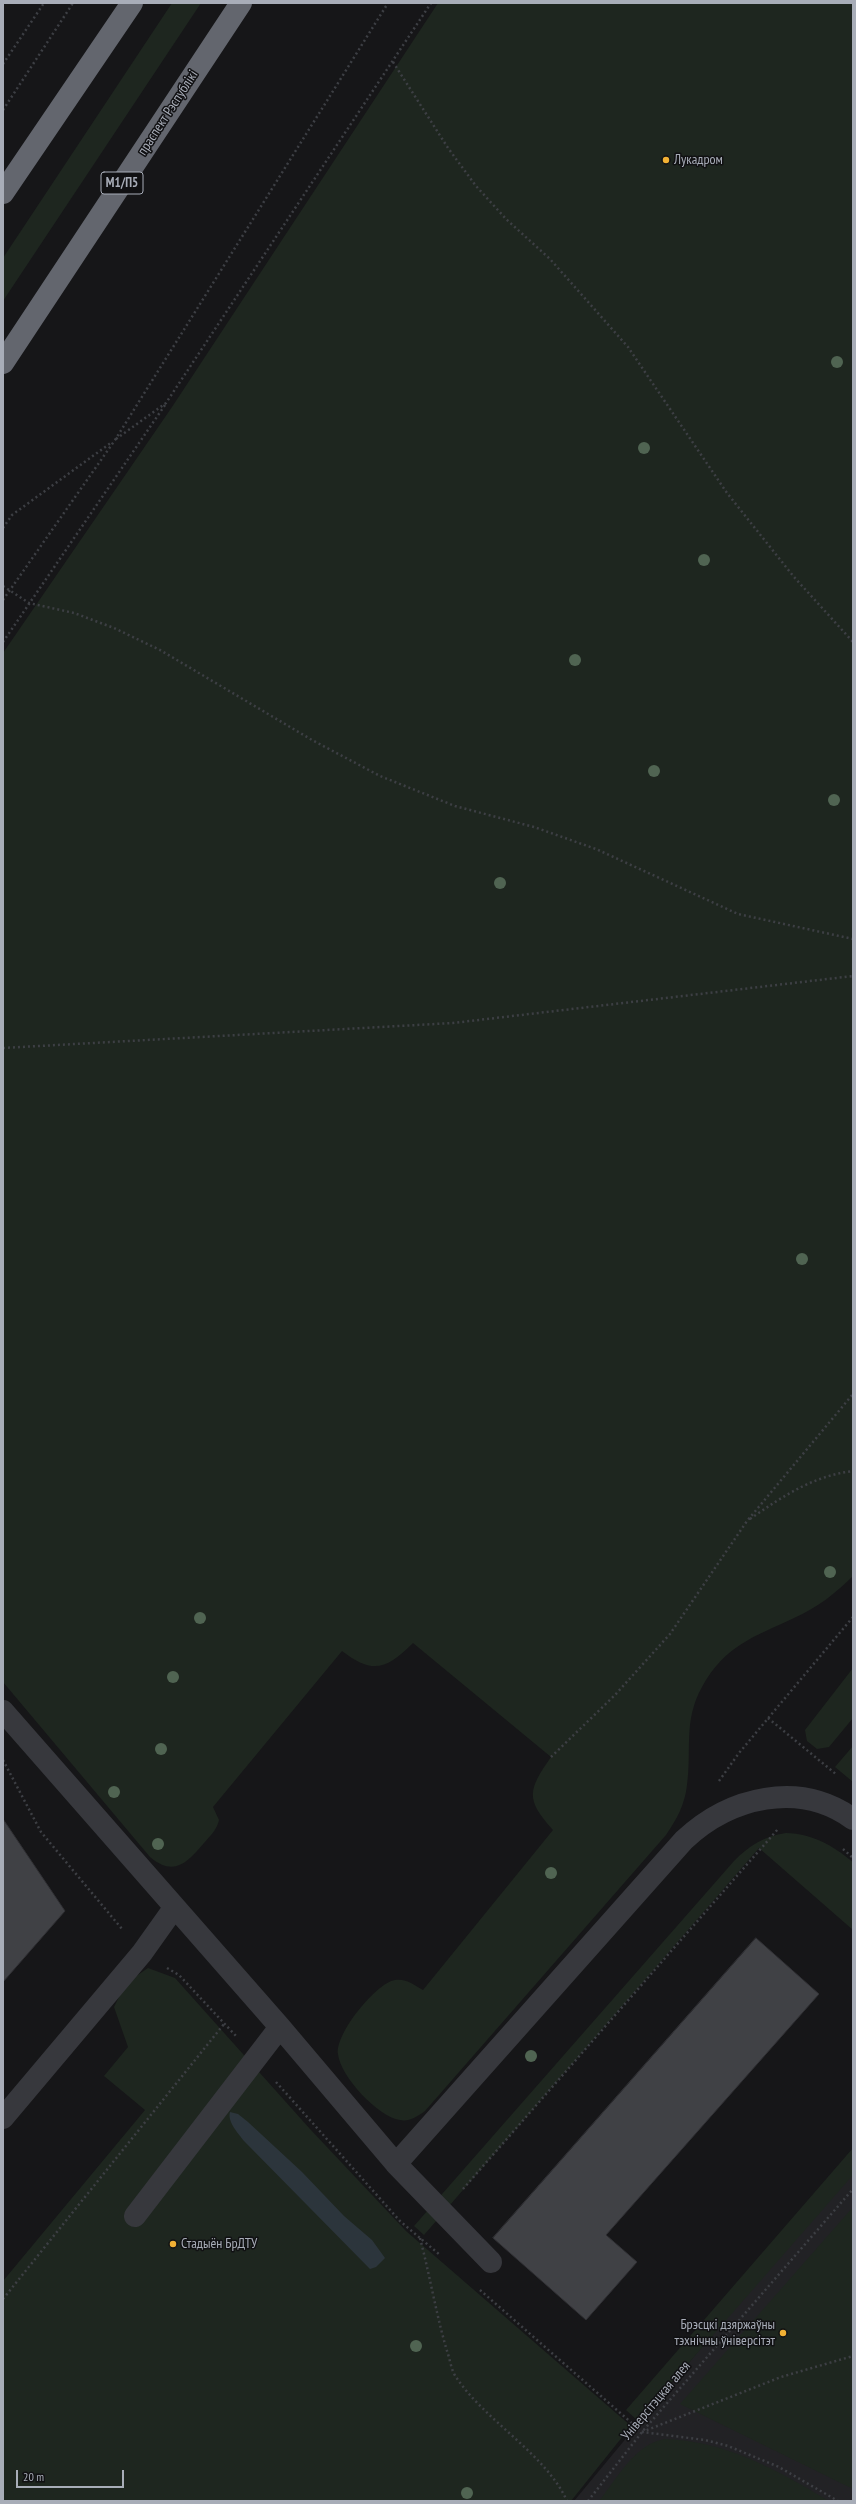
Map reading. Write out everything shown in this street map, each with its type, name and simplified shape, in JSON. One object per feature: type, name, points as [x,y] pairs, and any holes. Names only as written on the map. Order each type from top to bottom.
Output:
[{"type":"highway","points":[[3,193],[132,3]]},
{"type":"highway","name":"праспект Рэспублікі","points":[[3,363],[241,3]]},
{"type":"lane","points":[[3,1711],[174,1908],[280,2027],[396,2164],[491,2262]]},
{"type":"lane","points":[[396,2164],[684,1840],[702,1824],[722,1812],[743,1804],[788,1795],[811,1798],[832,1805],[853,1819]]},
{"type":"lane","points":[[3,2118],[142,1953],[174,1908]]},
{"type":"lane","points":[[135,2216],[280,2027]]},
{"type":"path","points":[[3,64],[44,3]]},
{"type":"path","points":[[3,110],[73,3]]},
{"type":"path","points":[[3,600],[115,440],[388,3]]},
{"type":"path","points":[[3,642],[166,402],[431,3]]},
{"type":"path","points":[[393,62],[448,148],[476,186],[550,259],[623,342],[727,493],[794,577],[853,642]]},
{"type":"path","points":[[3,528],[12,515],[166,402]]},
{"type":"path","points":[[3,586],[29,604],[74,613],[114,628],[160,650],[312,740],[380,776],[456,806],[534,827],[596,849],[738,914],[853,939]]},
{"type":"path","points":[[3,1048],[452,1023],[853,976]]},
{"type":"path","points":[[551,1757],[615,1695],[670,1634],[747,1521],[853,1394]]},
{"type":"path","points":[[747,1521],[782,1496],[807,1482],[835,1473],[853,1470]]},
{"type":"path","points":[[702,1824],[708,1803],[724,1773],[853,1617]]},
{"type":"path","points":[[768,1718],[842,1779]]},
{"type":"path","points":[[3,1760],[41,1832],[142,1953],[179,1975],[256,2058],[395,2215],[444,2259]]},
{"type":"path","points":[[420,2238],[781,1826]]},
{"type":"path","points":[[837,1844],[853,1858]]},
{"type":"path","points":[[3,2299],[225,2024]]},
{"type":"path","name":"Універсітэцкая алея","points":[[588,2501],[642,2432],[853,2189]]},
{"type":"path","points":[[420,2238],[440,2330],[455,2376],[471,2397],[530,2453],[563,2492],[567,2501]]},
{"type":"path","points":[[479,2290],[642,2432],[705,2440],[728,2446],[779,2467],[838,2501]]},
{"type":"path","points":[[642,2432],[781,2377],[853,2356]]},
{"type":"shaded area","points":[[172,3],[201,3],[3,301],[3,258]]},
{"type":"shaded area","points":[[438,3],[853,3],[853,1576],[818,1605],[753,1637],[720,1661],[702,1687],[692,1712],[686,1792],[680,1811],[666,1835],[425,2111],[414,2118],[400,2120],[381,2112],[371,2104],[345,2073],[340,2063],[338,2054],[339,2045],[343,2034],[368,1999],[387,1983],[395,1980],[402,1980],[410,1982],[423,1990],[553,1830],[538,1810],[534,1802],[533,1794],[534,1786],[543,1768],[551,1757],[413,1643],[395,1659],[379,1666],[363,1664],[342,1651],[213,1807],[219,1820],[217,1827],[211,1835],[192,1856],[180,1865],[173,1867],[159,1863],[150,1857],[3,1682],[3,653],[172,407]]},
{"type":"shaded area","points":[[853,1668],[853,1718],[829,1747],[817,1749],[807,1741],[805,1730]]},
{"type":"shaded area","points":[[853,1746],[853,1782],[835,1767]]},
{"type":"shaded area","points":[[786,1833],[814,1838],[837,1850],[853,1862],[853,1930],[759,1848],[424,2235],[414,2226],[734,1861],[757,1842],[778,1834]]},
{"type":"shaded area","name":"Стадыён БрДТУ","points":[[148,1968],[175,1978],[310,2129],[406,2231],[631,2426],[571,2501],[3,2501],[3,2281],[145,2110],[104,2076],[128,2047],[114,2007],[126,1983]]},
{"type":"shaded area","points":[[230,2112],[238,2114],[248,2122],[302,2172],[344,2216],[372,2240],[385,2258],[376,2267],[370,2269],[244,2141],[230,2120]]},
{"type":"shaded area","points":[[853,2148],[853,2175],[638,2421],[626,2410]]},
{"type":"shaded area","name":"Брэсцкі дзяржаўны тэхнічны ўніверсітэт","points":[[853,2165],[853,2501],[574,2501]]},
{"type":"shaded area","points":[[853,2207],[853,2489],[680,2404]]},
{"type":"shaded area","points":[[666,2439],[710,2445],[731,2452],[791,2479],[829,2501],[599,2501],[636,2454],[655,2442]]},
{"type":"building","points":[[3,1819],[65,1911],[3,1982]]},
{"type":"building","points":[[756,1938],[819,1994],[606,2235],[637,2262],[586,2320],[493,2238]]},
{"type":"place","name":"Лукадром","points":[[666,160]]},
{"type":"place","name":"Стадыён БрДТУ","points":[[173,2244]]},
{"type":"place","name":"Брэсцкі дзяржаўны тэхнічны ўніверсітэт","points":[[783,2333]]}]
